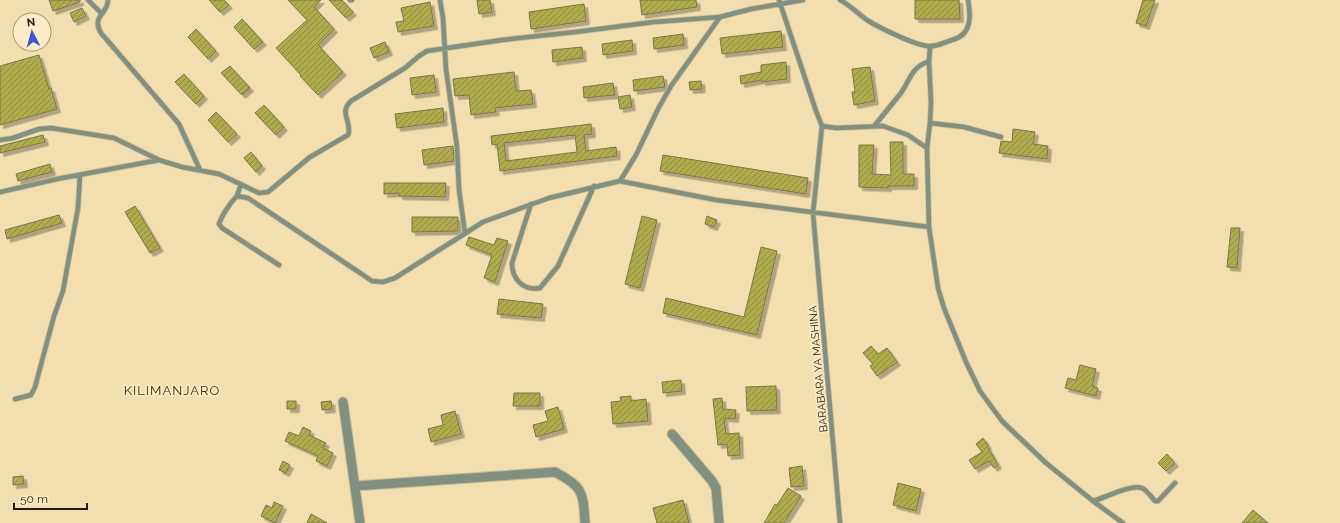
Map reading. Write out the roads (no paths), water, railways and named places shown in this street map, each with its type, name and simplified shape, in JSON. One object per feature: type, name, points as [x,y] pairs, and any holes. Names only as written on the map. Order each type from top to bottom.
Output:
[{"type":"street","points":[[343,402],[360,523]]},
{"type":"street","points":[[672,434],[712,481],[716,488],[719,523]]},
{"type":"street","points":[[356,486],[555,472],[571,480],[583,495],[585,523]]},
{"type":"lane","points":[[88,0],[101,13]]},
{"type":"lane","points":[[108,0],[108,4],[98,20],[97,27],[180,124],[200,170]]},
{"type":"lane","points":[[440,0],[443,18],[444,47],[457,147],[459,190],[465,233]]},
{"type":"lane","points":[[0,140],[13,138],[39,129],[51,128],[114,138],[159,160],[177,166],[219,174],[259,193],[268,192],[310,158],[348,135],[349,132],[345,114],[348,104],[351,101],[405,68],[427,51],[444,47],[654,22],[720,17],[779,2],[803,0]]},
{"type":"lane","points":[[840,0],[867,20],[884,30],[920,44],[930,46],[958,39],[962,35],[970,22],[968,0]]},
{"type":"lane","points":[[779,2],[822,126],[836,128],[875,125],[892,128],[908,135],[927,148]]},
{"type":"lane","points":[[620,181],[636,155],[658,109],[672,86],[720,17]]},
{"type":"lane","points":[[930,46],[929,61],[931,102],[927,148],[929,227],[937,281],[944,308],[966,362],[980,391],[1002,421],[1046,462],[1093,502],[1123,523]]},
{"type":"lane","points":[[875,125],[902,91],[914,70],[920,64],[929,61]]},
{"type":"lane","points":[[930,124],[964,127],[1001,137]]},
{"type":"lane","name":"BARABARA YA MASHINA","points":[[822,126],[813,213],[840,523]]},
{"type":"lane","points":[[0,192],[15,187],[159,160]]},
{"type":"lane","points":[[15,399],[31,395],[42,367],[54,316],[63,291],[78,208],[80,175]]},
{"type":"lane","points":[[237,196],[248,198],[372,281],[383,282],[395,278],[483,222],[549,198],[620,181],[716,200],[929,227]]},
{"type":"lane","points":[[241,184],[237,196],[220,219],[219,224],[222,228],[280,266]]},
{"type":"lane","points":[[531,204],[512,263],[512,271],[524,287],[532,290],[540,288],[558,266],[594,186]]},
{"type":"lane","points":[[1093,502],[1131,488],[1140,488],[1146,491],[1155,501],[1162,497],[1175,483]]},
{"type":"district","name":"KILIMANJARO","points":[[172,390]]}]
